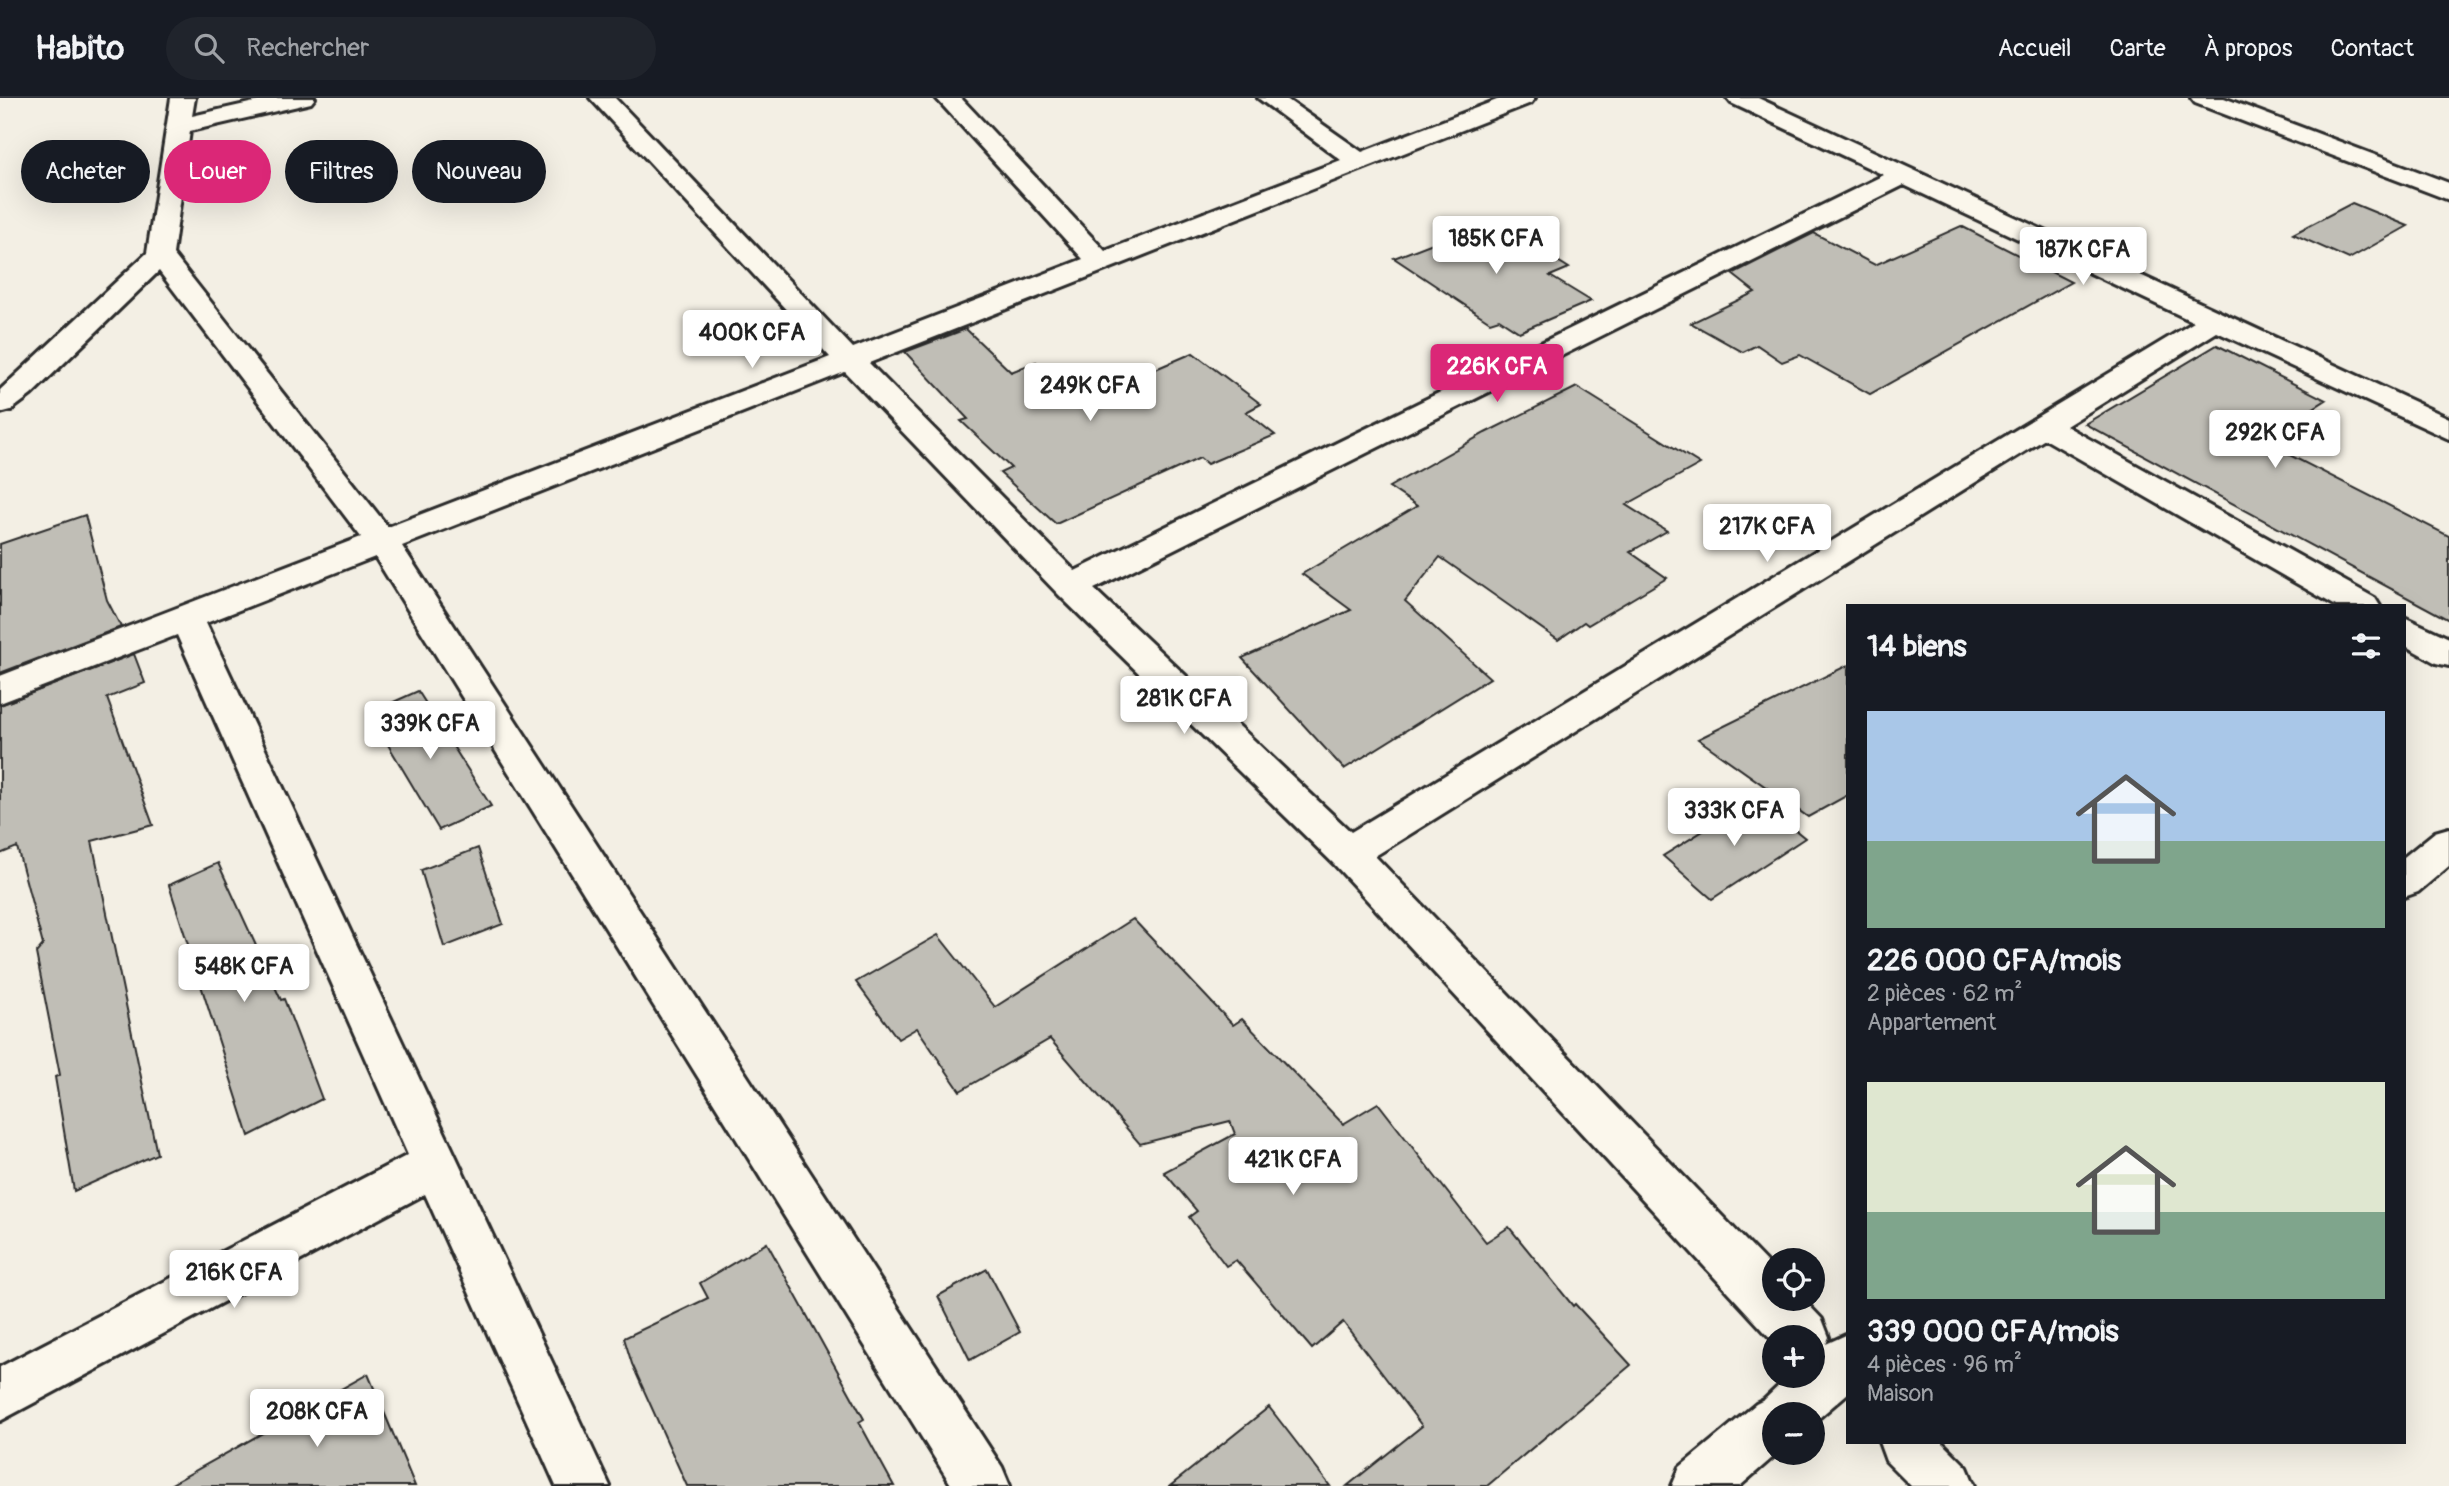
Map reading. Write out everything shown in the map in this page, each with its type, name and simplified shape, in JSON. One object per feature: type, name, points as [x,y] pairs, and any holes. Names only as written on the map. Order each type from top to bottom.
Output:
[{"type":"street","points":[[0,404],[21,389],[160,255],[183,98]]},
{"type":"street","points":[[180,126],[303,98]]},
{"type":"street","points":[[602,98],[849,360],[1071,587],[1348,853],[1830,1359],[1794,1402]]},
{"type":"street","points":[[948,98],[1101,262]]},
{"type":"street","points":[[1270,98],[1360,162]]},
{"type":"street","points":[[0,690],[1523,98]]},
{"type":"street","points":[[1739,98],[2449,429]]},
{"type":"street","points":[[2203,98],[2443,185]]},
{"type":"street","points":[[1071,587],[1902,176]]},
{"type":"street","points":[[160,255],[382,541],[983,1486]]},
{"type":"street","points":[[1348,853],[2214,321]]},
{"type":"street","points":[[2044,426],[2359,604]]},
{"type":"street","points":[[186,617],[583,1486]]},
{"type":"street","points":[[2406,630],[2449,654]]},
{"type":"street","points":[[2406,879],[2449,843]]},
{"type":"street","points":[[0,1395],[436,1164]]},
{"type":"street","points":[[1699,1486],[1762,1432]]},
{"type":"street","points":[[1907,1444],[1948,1486]]},
{"type":"building","points":[[2352,203],[2408,226],[2349,259],[2293,234]]},
{"type":"building","points":[[1492,220],[1569,268],[1550,276],[1591,301],[1519,332],[1499,319],[1490,322],[1394,258]]},
{"type":"building","points":[[1961,226],[2071,282],[1870,394],[1800,355],[1782,362],[1757,345],[1743,352],[1691,323],[1755,292],[1732,274],[1814,233],[1875,265]]},
{"type":"building","points":[[966,329],[1011,372],[1036,362],[1081,401],[1193,353],[1261,404],[1246,412],[1275,435],[1207,464],[1200,458],[1056,524],[1000,473],[1011,468],[961,421],[968,419],[905,352]]},
{"type":"building","points":[[2217,345],[2326,400],[2262,441],[2449,536],[2449,620],[2085,424]]},
{"type":"building","points":[[1577,387],[1700,464],[1626,505],[1667,531],[1630,552],[1667,578],[1588,625],[1584,622],[1558,640],[1440,557],[1405,601],[1490,678],[1344,769],[1242,658],[1351,610],[1302,574],[1417,506],[1389,487],[1485,433]]},
{"type":"building","points":[[85,515],[107,600],[121,627],[0,673],[0,544]]},
{"type":"building","points":[[134,654],[145,683],[107,698],[153,825],[92,841],[157,1154],[74,1191],[55,1077],[60,1075],[36,953],[43,945],[17,847],[0,854],[0,705]]},
{"type":"building","points":[[1846,666],[1846,796],[1808,817],[1698,739]]},
{"type":"building","points":[[418,691],[491,806],[439,830],[369,713]]},
{"type":"building","points":[[1756,798],[1805,838],[1712,899],[1663,856]]},
{"type":"building","points":[[478,848],[503,924],[444,947],[421,870]]},
{"type":"building","points":[[218,863],[281,1000],[284,999],[322,1099],[249,1136],[169,885]]},
{"type":"building","points":[[1133,919],[1233,1025],[1242,1019],[1343,1124],[1378,1103],[1486,1242],[1509,1227],[1573,1306],[1575,1304],[1631,1365],[1487,1486],[1347,1486],[1422,1426],[1343,1322],[1312,1349],[1236,1260],[1226,1266],[1189,1217],[1197,1211],[1164,1172],[1235,1134],[1230,1121],[1140,1144],[1050,1039],[960,1091],[917,1028],[898,1039],[856,982],[938,935],[995,1007]]},
{"type":"building","points":[[767,1243],[864,1419],[859,1422],[894,1486],[687,1486],[632,1364],[624,1338],[708,1298],[700,1283]]},
{"type":"building","points":[[987,1269],[1020,1332],[970,1360],[938,1296]]},
{"type":"building","points":[[368,1374],[415,1486],[168,1486]]},
{"type":"building","points":[[1269,1407],[1330,1486],[1170,1486]]}]
